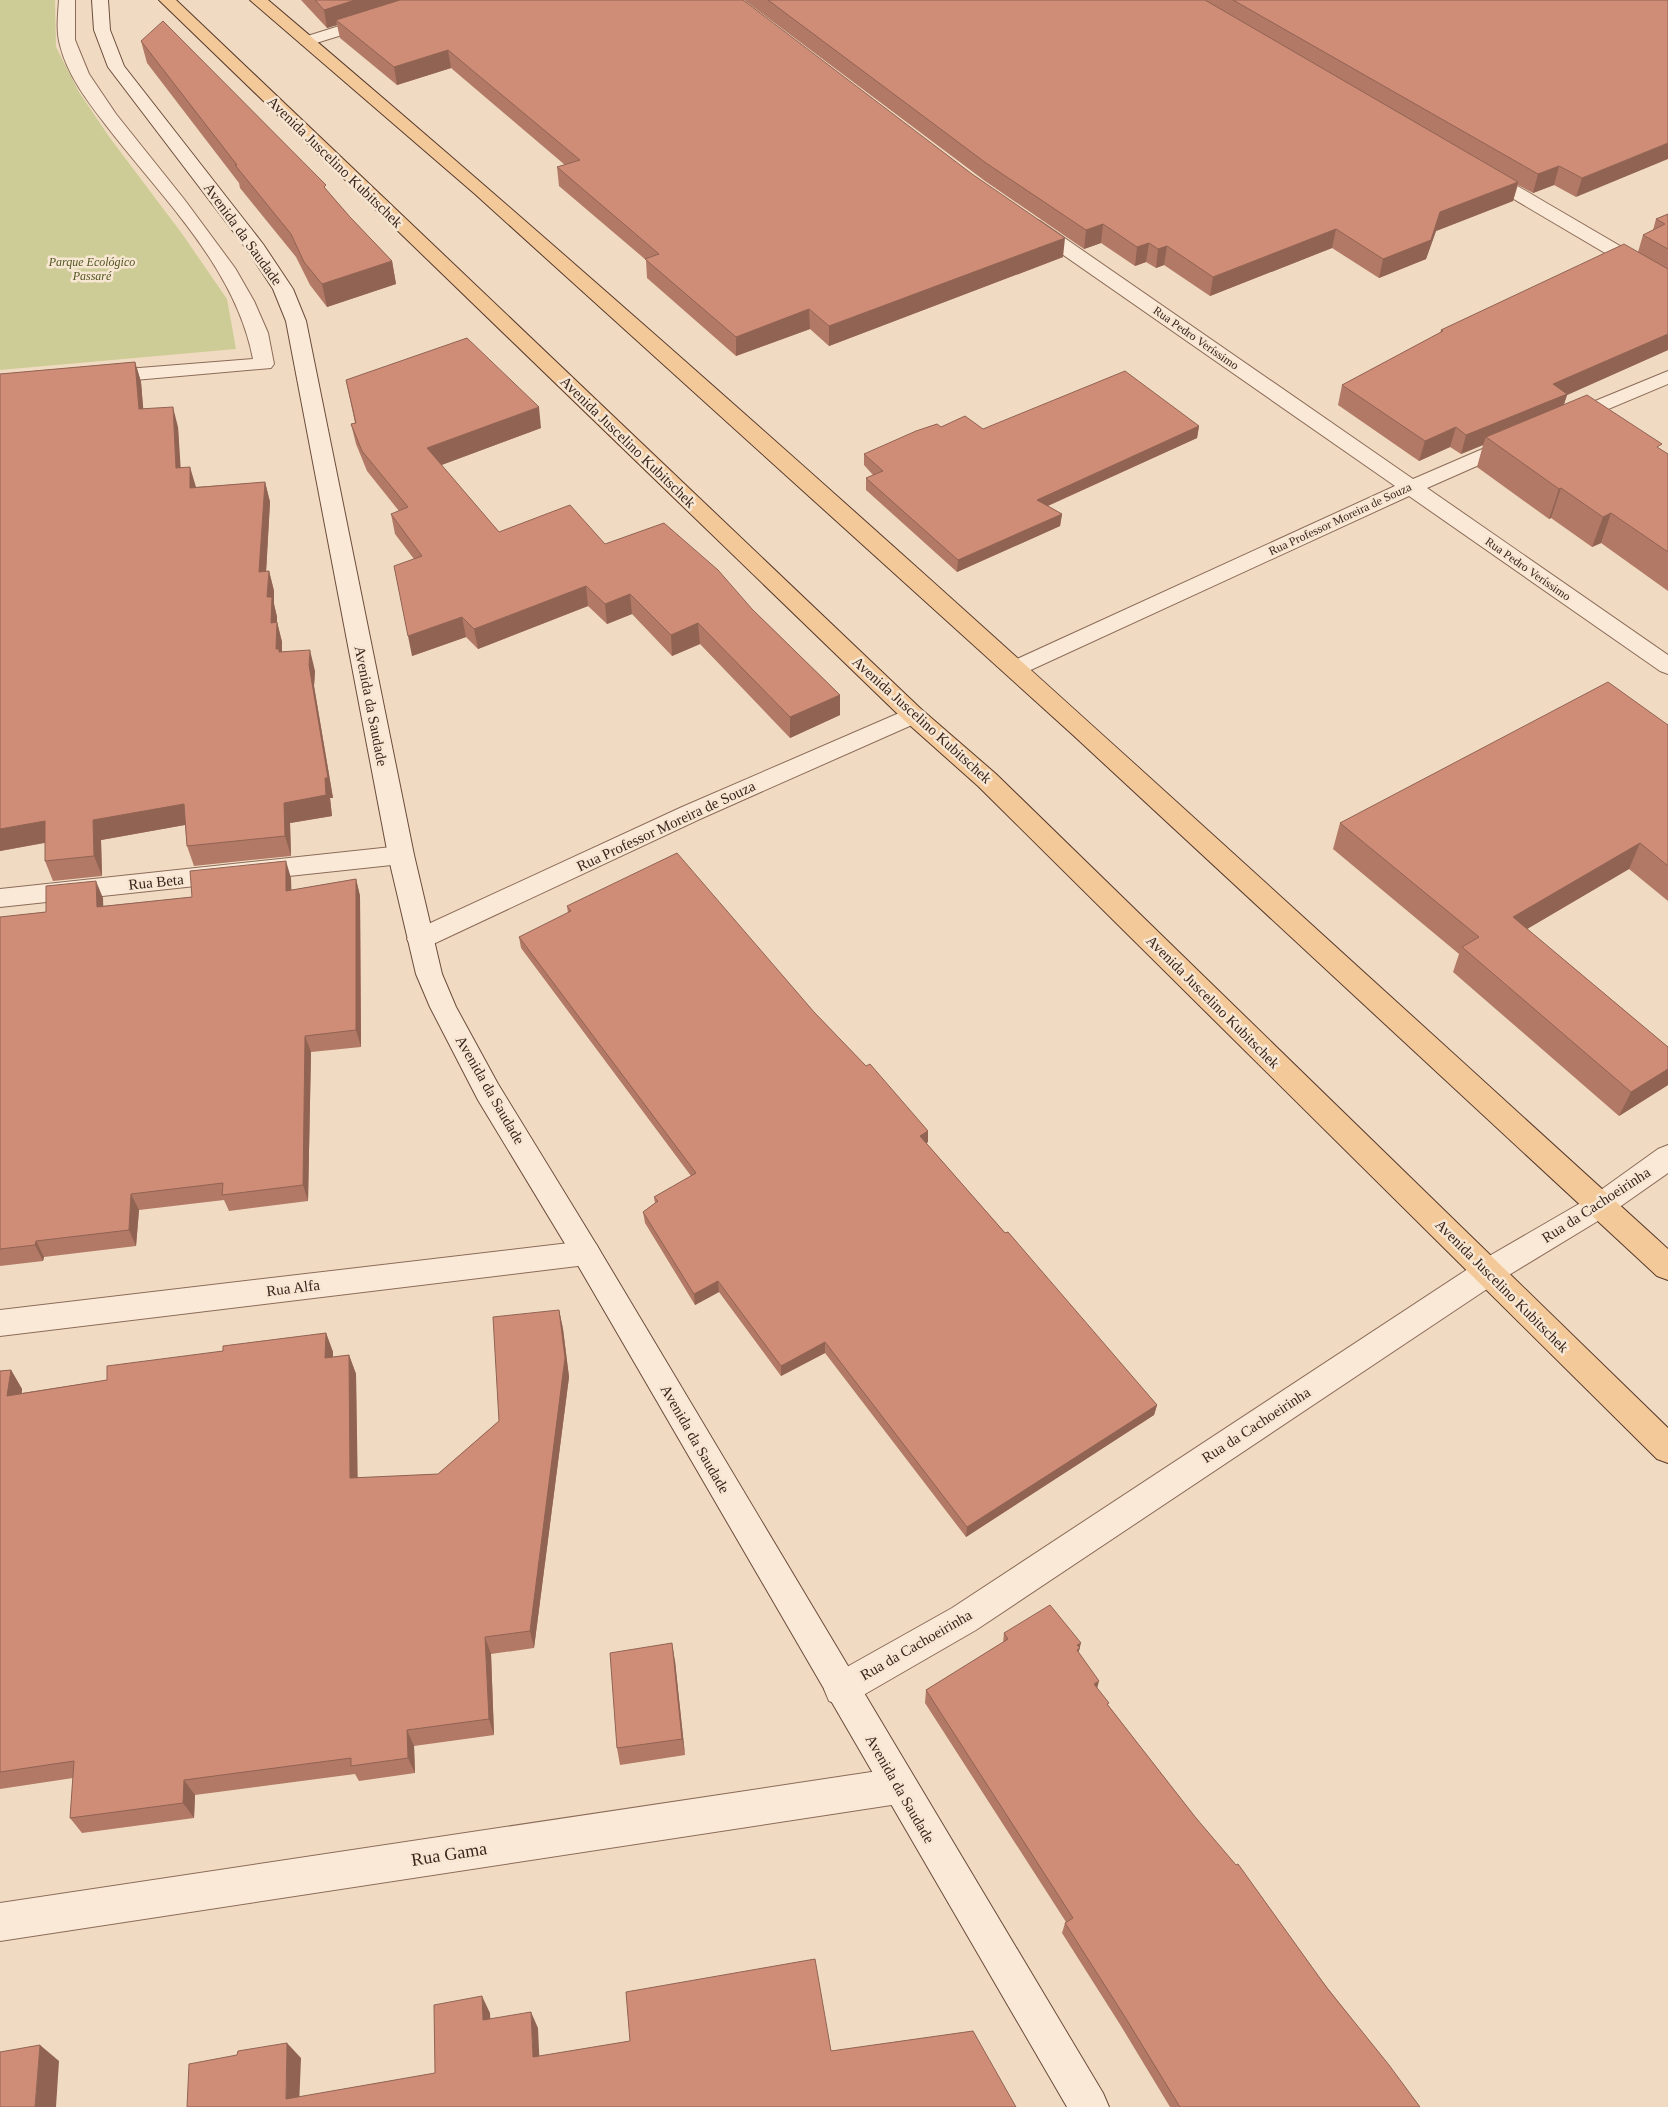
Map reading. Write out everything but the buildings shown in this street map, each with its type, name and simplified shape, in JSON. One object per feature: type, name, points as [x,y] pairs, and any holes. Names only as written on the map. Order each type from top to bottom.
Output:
[{"type":"main road","name":"Avenida Juscelino Kubitschek","points":[[167,0],[913,714],[987,780],[1668,1449]]},
{"type":"main road","points":[[261,1],[481,190],[1014,669],[1668,1267]]},
{"type":"street","points":[[67,0],[68,45],[77,66],[94,96],[225,267],[257,332],[264,364],[78,379]]},
{"type":"street","name":"Avenida da Saudade","points":[[100,0],[102,30],[116,67],[256,248],[282,289],[296,321],[401,856],[429,974],[443,1007],[488,1092],[586,1253],[1088,2107]]},
{"type":"street","points":[[307,41],[439,0]]},
{"type":"street","points":[[1468,166],[1668,282]]},
{"type":"street","name":"Rua Pedro Veríssimo","points":[[1019,215],[1668,666]]},
{"type":"street","name":"Rua Professor Moreira de Souza","points":[[1014,669],[1144,612],[1408,486],[1668,377]]},
{"type":"street","name":"Rua Professor Moreira de Souza","points":[[420,939],[913,714]]},
{"type":"street","name":"Rua Beta","points":[[0,898],[401,856]]},
{"type":"street","name":"Rua da Cachoeirinha","points":[[841,1688],[964,1619],[1488,1272],[1601,1205],[1668,1157]]},
{"type":"street","name":"Rua Alfa","points":[[0,1323],[586,1253]]},
{"type":"street","name":"Rua Gama","points":[[0,1922],[898,1786]]},
{"type":"green space","name":"Parque Ecológico Passaré","points":[[0,0],[55,0],[56,47],[79,92],[110,138],[183,235],[227,299],[236,349],[0,370]]}]
